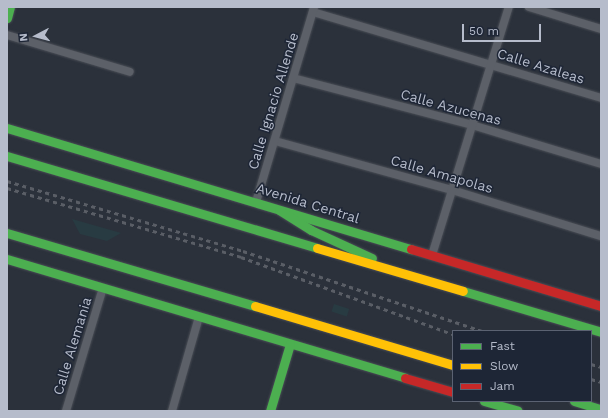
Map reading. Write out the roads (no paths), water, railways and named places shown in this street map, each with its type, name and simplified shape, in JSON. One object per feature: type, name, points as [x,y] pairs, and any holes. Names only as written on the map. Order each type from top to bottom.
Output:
[{"type":"main road","points":[[7,18],[10,7]]},
{"type":"main road","name":"Avenida Central","points":[[7,128],[601,306]]},
{"type":"main road","points":[[7,156],[601,332]]},
{"type":"main road","points":[[279,210],[311,230],[349,246],[403,274]]},
{"type":"main road","points":[[7,233],[452,365]]},
{"type":"main road","points":[[7,259],[452,392]]},
{"type":"main road","points":[[270,411],[290,344]]},
{"type":"main road","points":[[487,402],[518,411]]},
{"type":"main road","points":[[577,402],[601,409]]},
{"type":"street","points":[[432,255],[508,7]]},
{"type":"street","points":[[529,7],[601,29]]},
{"type":"street","name":"Calle Azaleas","points":[[314,10],[601,98]]},
{"type":"street","name":"Calle Ignacio Allende","points":[[256,202],[314,10]]},
{"type":"street","points":[[7,35],[130,72]]},
{"type":"street","name":"Calle Azucenas","points":[[293,78],[472,125],[601,164]]},
{"type":"street","name":"Calle Amapolas","points":[[275,140],[452,190],[601,236]]},
{"type":"street","name":"Calle Alemania","points":[[66,411],[103,288]]},
{"type":"street","points":[[172,411],[198,317]]},
{"type":"railway","points":[[7,181],[243,251],[479,330]]},
{"type":"railway","points":[[7,188],[241,257],[452,334]]},
{"type":"railway","points":[[592,364],[601,367]]},
{"type":"railway","points":[[592,379],[601,382]]}]
